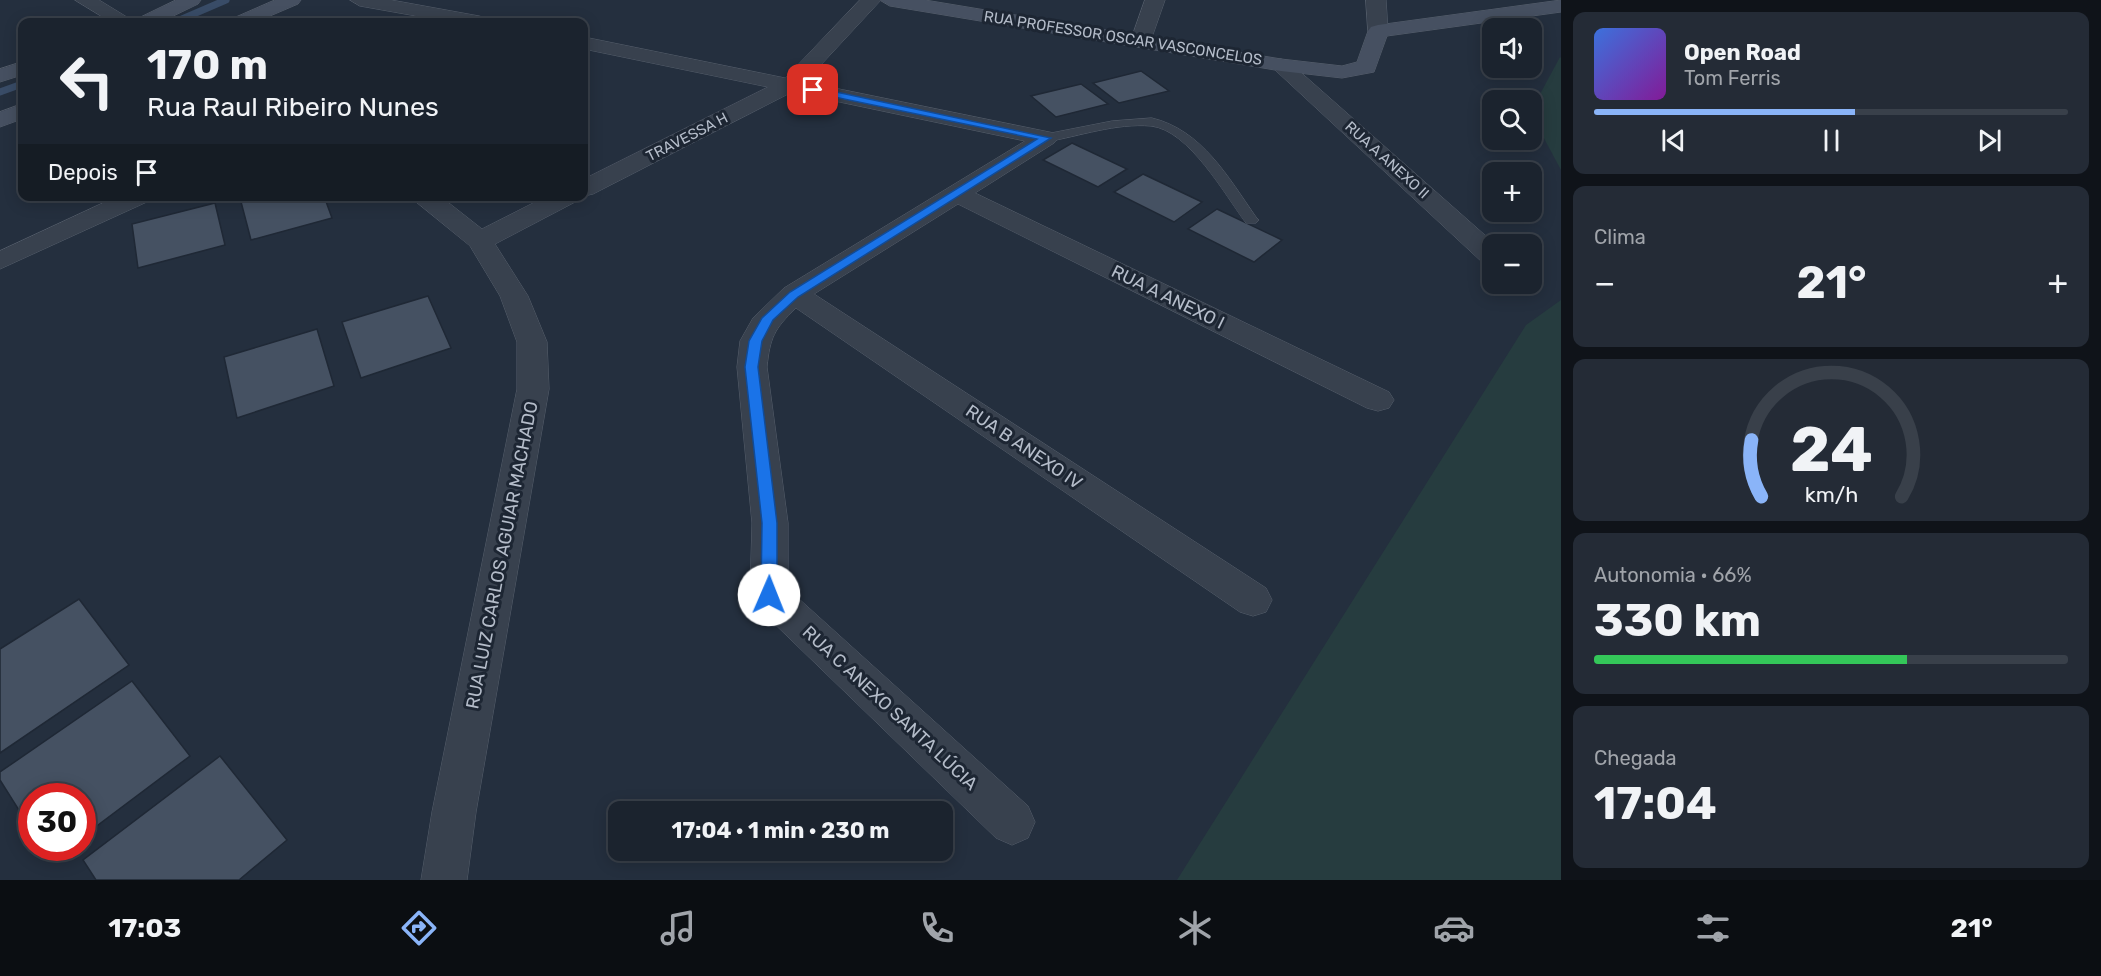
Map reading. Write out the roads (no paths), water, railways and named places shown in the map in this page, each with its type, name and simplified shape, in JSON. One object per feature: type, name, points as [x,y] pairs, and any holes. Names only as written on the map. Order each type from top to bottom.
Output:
[{"type":"street","points":[[86,0],[118,18]]},
{"type":"street","points":[[154,18],[191,0]]},
{"type":"street","points":[[250,18],[291,0]]},
{"type":"street","points":[[360,0],[457,18]]},
{"type":"street","name":"TRAVESSA H","points":[[588,187],[790,85],[871,0]]},
{"type":"street","name":"RUA PROFESSOR OSCAR VASCONCELOS","points":[[890,0],[942,4],[1326,71],[1357,71],[1366,67],[1378,31]]},
{"type":"street","points":[[1141,40],[1155,0]]},
{"type":"street","points":[[1376,0],[1378,31],[1561,6]]},
{"type":"street","points":[[588,44],[1046,138]]},
{"type":"street","name":"RUA A ANEXO II","points":[[1281,64],[1482,247]]},
{"type":"street","points":[[0,76],[18,69]]},
{"type":"street","points":[[0,120],[18,113]]},
{"type":"street","name":"RUA C ANEXO SANTA LÚCIA","points":[[1012,822],[769,595],[770,523],[752,367],[755,341],[768,318],[794,294],[1046,138]]},
{"type":"street","name":"RUA A ANEXO I","points":[[958,194],[1378,400]]},
{"type":"street","points":[[0,261],[129,201]]},
{"type":"street","name":"RUA LUIZ CARLOS AGUIAR MACHADO","points":[[429,201],[480,241],[514,296],[532,342],[533,389],[454,812],[444,880]]},
{"type":"street","points":[[480,241],[558,201]]},
{"type":"street","name":"RUA B ANEXO IV","points":[[794,294],[1254,600]]},
{"type":"lane","points":[[1046,138],[1134,122],[1154,122],[1169,126],[1193,144],[1251,220]]},
{"type":"waterway","points":[[184,18],[226,0]]},
{"type":"waterway","points":[[0,92],[18,85]]}]
